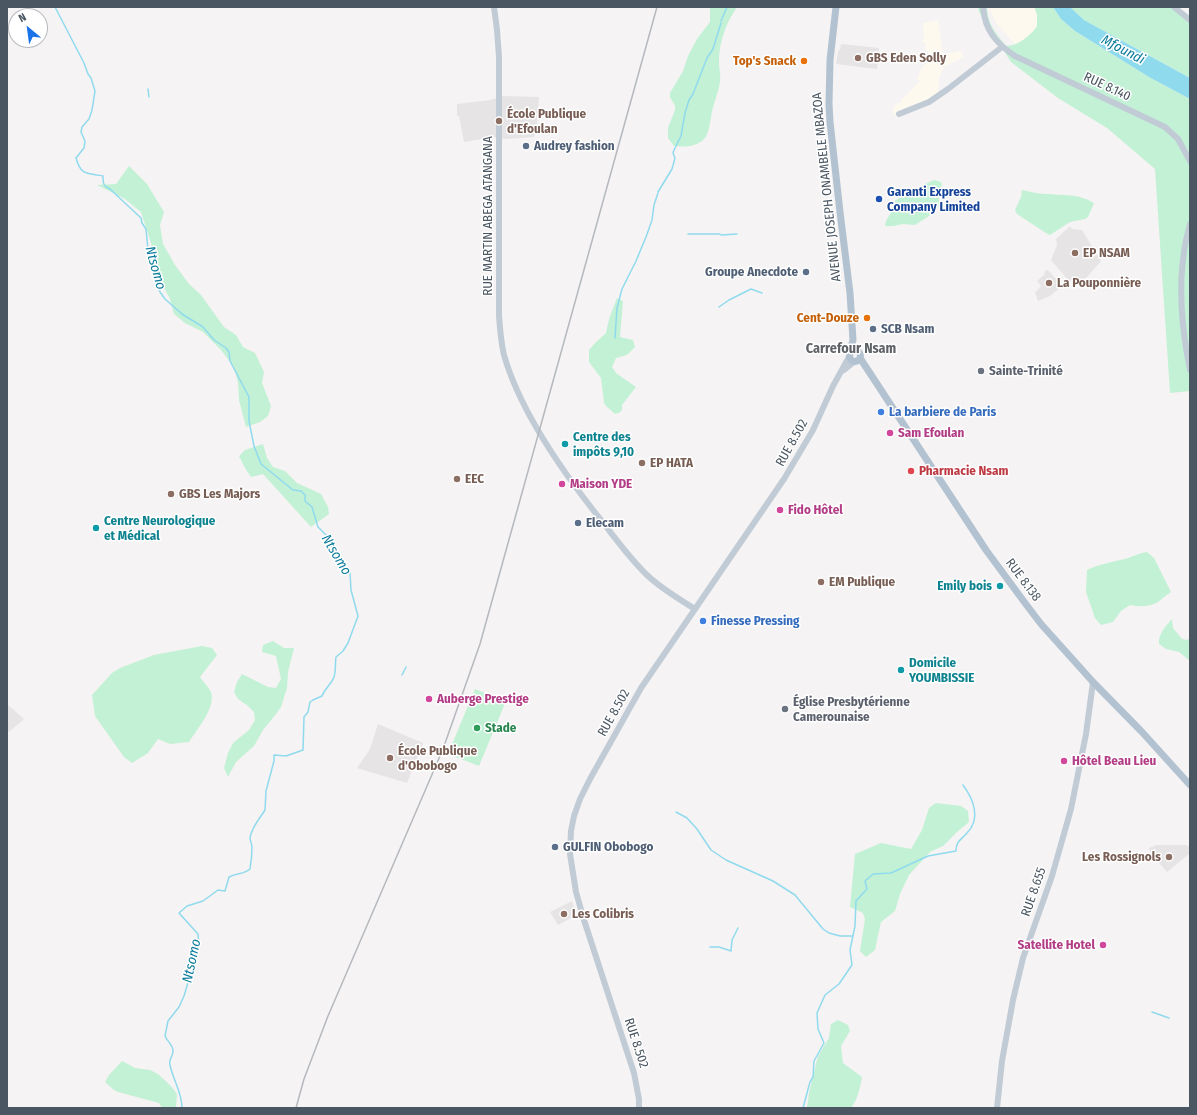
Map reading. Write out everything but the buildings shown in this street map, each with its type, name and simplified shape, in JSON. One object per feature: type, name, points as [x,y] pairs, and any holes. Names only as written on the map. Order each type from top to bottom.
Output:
[{"type":"main road","name":"RUE MARTIN ABEGA ATANGANA","points":[[494,7],[499,57],[498,200],[500,332],[508,366],[532,418],[549,447],[584,499],[634,562],[659,585],[695,609]]},
{"type":"main road","name":"AVENUE JOSEPH ONAMBELE MBAZOA","points":[[836,7],[828,82],[830,122],[850,293],[855,357]]},
{"type":"main road","name":"RUE 8.140","points":[[983,7],[986,25],[1002,47],[1015,56],[1165,127],[1178,139],[1190,161]]},
{"type":"main road","points":[[1174,7],[1190,20]]},
{"type":"main road","points":[[899,114],[929,102],[1002,47]]},
{"type":"main road","points":[[1190,224],[1184,251],[1182,297],[1183,319],[1190,370]]},
{"type":"main road","name":"RUE 8.138","points":[[855,357],[865,367],[1005,577],[1041,624],[1093,682],[1142,732],[1190,785]]},
{"type":"main road","name":"RUE 8.502","points":[[639,1108],[639,1099],[634,1073],[576,892],[570,854],[571,831],[574,816],[580,799],[641,688],[750,531],[799,455],[842,371],[855,357]]},
{"type":"main road","name":"RUE 8.655","points":[[998,1108],[1002,1061],[1013,1000],[1023,958],[1052,876],[1071,809],[1086,734],[1093,682]]},
{"type":"shaded area","points":[[988,7],[1048,7],[1051,16],[1023,49],[1013,42],[997,24]]},
{"type":"shaded area","points":[[938,20],[943,54],[961,51],[964,57],[944,67],[939,77],[938,94],[895,115],[893,112],[894,105],[901,103],[902,98],[904,98],[920,81],[917,78],[923,66],[927,64],[927,61],[930,59],[928,51],[926,51],[925,42],[922,43],[922,40],[924,39],[923,23]]},
{"type":"shaded area","name":"GBS Eden Solly","points":[[841,44],[879,48],[877,69],[836,64]]},
{"type":"shaded area","name":"École Publique d'Efoulan","points":[[502,96],[539,97],[537,127],[534,137],[505,139],[494,137],[464,142],[459,116],[457,116],[457,104],[491,100]]},
{"type":"shaded area","name":"EP NSAM","points":[[1070,226],[1072,229],[1082,230],[1101,261],[1087,277],[1077,283],[1068,280],[1051,260],[1057,245],[1056,239]]},
{"type":"shaded area","name":"La Pouponnière","points":[[1046,270],[1049,271],[1062,286],[1050,296],[1038,301],[1035,292],[1041,286],[1037,281],[1045,274],[1044,273]]},
{"type":"shaded area","points":[[8,705],[24,719],[9,732],[7,730]]},
{"type":"shaded area","name":"École Publique d'Obobogo","points":[[378,724],[423,743],[407,783],[357,768],[370,749]]},
{"type":"shaded area","name":"Les Rossignols","points":[[1157,845],[1186,845],[1190,847],[1190,853],[1167,872],[1151,854],[1149,848]]},
{"type":"shaded area","name":"Les Colibris","points":[[572,901],[577,915],[558,925],[550,912]]},
{"type":"green space","points":[[710,7],[737,7],[726,26],[722,40],[719,54],[720,82],[708,130],[705,138],[696,144],[674,146],[668,138],[668,128],[675,110],[670,93],[683,71],[688,56],[697,39],[710,22]]},
{"type":"green space","points":[[978,7],[987,7],[990,23],[996,33],[1006,46],[1011,46],[1024,39],[1037,26],[1037,14],[1034,7],[1053,7],[1061,19],[1075,31],[1149,77],[1190,99],[1190,391],[1170,393],[1155,169],[1107,128],[1058,98],[1011,62],[979,12]]},
{"type":"green space","points":[[1070,7],[1174,7],[1190,20],[1190,78],[1084,20]]},
{"type":"green space","points":[[129,166],[147,184],[164,212],[160,225],[163,244],[175,265],[189,284],[201,295],[224,327],[236,335],[243,347],[255,353],[264,372],[262,383],[271,406],[268,416],[260,422],[246,427],[239,400],[238,383],[234,367],[221,350],[203,332],[185,323],[174,314],[170,299],[161,282],[141,212],[125,199],[97,185],[116,184]]},
{"type":"green space","points":[[934,180],[941,182],[942,184],[939,192],[939,206],[929,216],[915,225],[903,224],[885,226],[886,221],[892,211],[893,202]]},
{"type":"green space","points":[[1022,190],[1041,194],[1077,196],[1094,203],[1088,217],[1070,222],[1050,235],[1017,214],[1015,210],[1021,197]]},
{"type":"green space","points":[[617,298],[623,301],[620,337],[633,340],[635,347],[627,355],[616,358],[612,367],[616,373],[636,387],[622,405],[622,410],[615,414],[604,403],[601,378],[589,362],[589,350],[606,333],[609,319]]},
{"type":"green space","points":[[263,444],[267,458],[273,467],[285,471],[297,483],[321,494],[328,507],[329,514],[311,527],[263,474],[251,477],[239,456],[245,450]]},
{"type":"green space","points":[[1147,552],[1154,558],[1171,592],[1158,602],[1148,606],[1130,605],[1121,611],[1113,622],[1101,625],[1095,618],[1086,592],[1087,570]]},
{"type":"green space","points":[[1172,619],[1173,628],[1182,639],[1187,640],[1190,638],[1190,661],[1179,652],[1166,649],[1159,644],[1161,634]]},
{"type":"green space","points":[[273,641],[284,648],[294,648],[288,672],[287,688],[281,707],[263,730],[254,746],[236,762],[228,777],[224,768],[228,753],[233,743],[249,730],[255,720],[254,712],[238,699],[234,692],[237,682],[242,674],[268,687],[276,688],[281,679],[276,656],[262,652],[263,645]]},
{"type":"green space","points":[[202,646],[212,648],[217,655],[200,677],[210,690],[212,698],[211,705],[205,718],[189,742],[170,744],[158,739],[148,753],[132,763],[124,757],[95,716],[92,695],[112,673],[120,668],[154,655]]},
{"type":"green space","name":"Stade","points":[[475,689],[506,701],[479,766],[448,754]]},
{"type":"green space","points":[[936,803],[961,806],[968,811],[969,822],[943,846],[930,852],[909,875],[900,894],[895,911],[881,922],[875,950],[866,957],[860,951],[865,919],[863,913],[850,907],[855,854],[881,843],[911,849],[922,830],[929,808]]},
{"type":"green space","points":[[838,1020],[848,1025],[850,1031],[841,1046],[843,1063],[862,1077],[857,1097],[851,1108],[807,1108],[818,1056],[829,1038],[831,1024]]},
{"type":"green space","points":[[122,1061],[135,1068],[150,1070],[158,1074],[177,1094],[176,1108],[162,1108],[159,1103],[114,1090],[105,1082],[109,1075]]},
{"type":"water","name":"Mfoundi","points":[[1053,7],[1070,7],[1084,20],[1190,78],[1190,99],[1149,77],[1075,31],[1061,19]]},
{"type":"waterway","name":"Ntsomo","points":[[55,7],[84,63],[95,91],[89,119],[82,127],[81,132],[85,141],[84,148],[76,158],[78,164],[85,173],[103,176],[103,182],[105,185],[141,218],[146,229],[148,250],[154,266],[160,292],[165,299],[182,314],[203,327],[214,340],[226,348],[229,352],[230,361],[249,397],[249,421],[254,446],[261,464],[293,490],[301,491],[305,495],[305,501],[312,507],[318,527],[328,537],[335,556],[350,573],[351,590],[358,616],[348,643],[343,651],[336,657],[333,680],[322,696],[310,702],[308,712],[304,717],[303,750],[286,756],[274,755],[274,761],[266,791],[265,810],[251,834],[250,839],[252,849],[250,869],[229,877],[225,891],[218,890],[203,901],[187,906],[179,913],[198,934],[199,945],[184,996],[179,1007],[168,1021],[165,1036],[173,1050],[173,1054],[170,1059],[171,1070],[181,1097],[182,1108]]},
{"type":"waterway","points":[[721,21],[727,7]]},
{"type":"waterway","points":[[658,192],[672,169],[675,158],[673,153],[681,136],[689,100],[693,94],[707,58],[713,49],[721,23]]},
{"type":"waterway","points":[[148,89],[149,97]]},
{"type":"waterway","points":[[615,338],[617,308],[622,289],[646,237],[652,220],[654,205],[658,193]]},
{"type":"waterway","points":[[688,234],[720,234]]},
{"type":"waterway","points":[[721,235],[737,234]]},
{"type":"waterway","points":[[719,307],[751,289],[762,293]]},
{"type":"waterway","points":[[402,675],[406,667]]},
{"type":"waterway","points":[[803,1108],[810,1082],[813,1077],[814,1061],[824,1043],[818,1029],[817,1013],[825,995],[839,984],[852,965],[850,950],[855,926],[856,901],[867,889],[865,881],[873,874],[891,873],[928,856],[956,851],[958,843],[971,828],[975,816],[973,803],[963,785]]},
{"type":"waterway","points":[[676,812],[687,818],[697,829],[711,850],[726,860],[773,881],[795,895],[823,929],[829,933],[840,936],[853,936]]},
{"type":"waterway","points":[[710,947],[719,947],[731,951],[732,940],[738,928]]},
{"type":"waterway","points":[[1152,1012],[1169,1018]]},
{"type":"railway","points":[[296,1108],[304,1079],[328,1016],[443,749],[480,644],[657,7]]},
{"type":"place","name":"GBS Eden Solly","points":[[858,58]]},
{"type":"place","name":"Top's Snack","points":[[804,61]]},
{"type":"place","name":"École Publique d'Efoulan","points":[[499,121]]},
{"type":"place","name":"Audrey fashion","points":[[526,146]]},
{"type":"place","name":"Garanti Express Company Limited","points":[[879,199]]},
{"type":"place","name":"EP NSAM","points":[[1075,253]]},
{"type":"place","name":"Groupe Anecdote","points":[[806,272]]},
{"type":"place","name":"La Pouponnière","points":[[1049,283]]},
{"type":"place","name":"Cent-Douze","points":[[867,318]]},
{"type":"place","name":"SCB Nsam","points":[[873,329]]},
{"type":"place","name":"Sainte-Trinité","points":[[981,371]]},
{"type":"place","name":"La barbiere de Paris","points":[[881,412]]},
{"type":"place","name":"Sam Efoulan","points":[[890,433]]},
{"type":"place","name":"Centre des impôts 9,10","points":[[565,444]]},
{"type":"place","name":"EP HATA","points":[[642,463]]},
{"type":"place","name":"Pharmacie Nsam","points":[[911,471]]},
{"type":"place","name":"EEC","points":[[457,479]]},
{"type":"place","name":"Maison YDE","points":[[562,484]]},
{"type":"place","name":"GBS Les Majors","points":[[171,494]]},
{"type":"place","name":"Fido Hôtel","points":[[780,510]]},
{"type":"place","name":"Elecam","points":[[578,523]]},
{"type":"place","name":"Centre Neurologique et Médical","points":[[96,528]]},
{"type":"place","name":"EM Publique","points":[[821,582]]},
{"type":"place","name":"Emily bois","points":[[1000,586]]},
{"type":"place","name":"Finesse Pressing","points":[[703,621]]},
{"type":"place","name":"Domicile YOUMBISSIE","points":[[901,670]]},
{"type":"place","name":"Auberge Prestige","points":[[429,699]]},
{"type":"place","name":"Église Presbytérienne Camerounaise","points":[[785,709]]},
{"type":"place","name":"Stade","points":[[477,728]]},
{"type":"place","name":"École Publique d'Obobogo","points":[[390,758]]},
{"type":"place","name":"Hôtel Beau Lieu","points":[[1064,761]]},
{"type":"place","name":"GULFIN Obobogo","points":[[555,847]]},
{"type":"place","name":"Les Rossignols","points":[[1169,857]]},
{"type":"place","name":"Les Colibris","points":[[564,914]]},
{"type":"place","name":"Satellite Hotel","points":[[1103,945]]},
{"type":"district","name":"Carrefour Nsam","points":[[851,349]]}]
